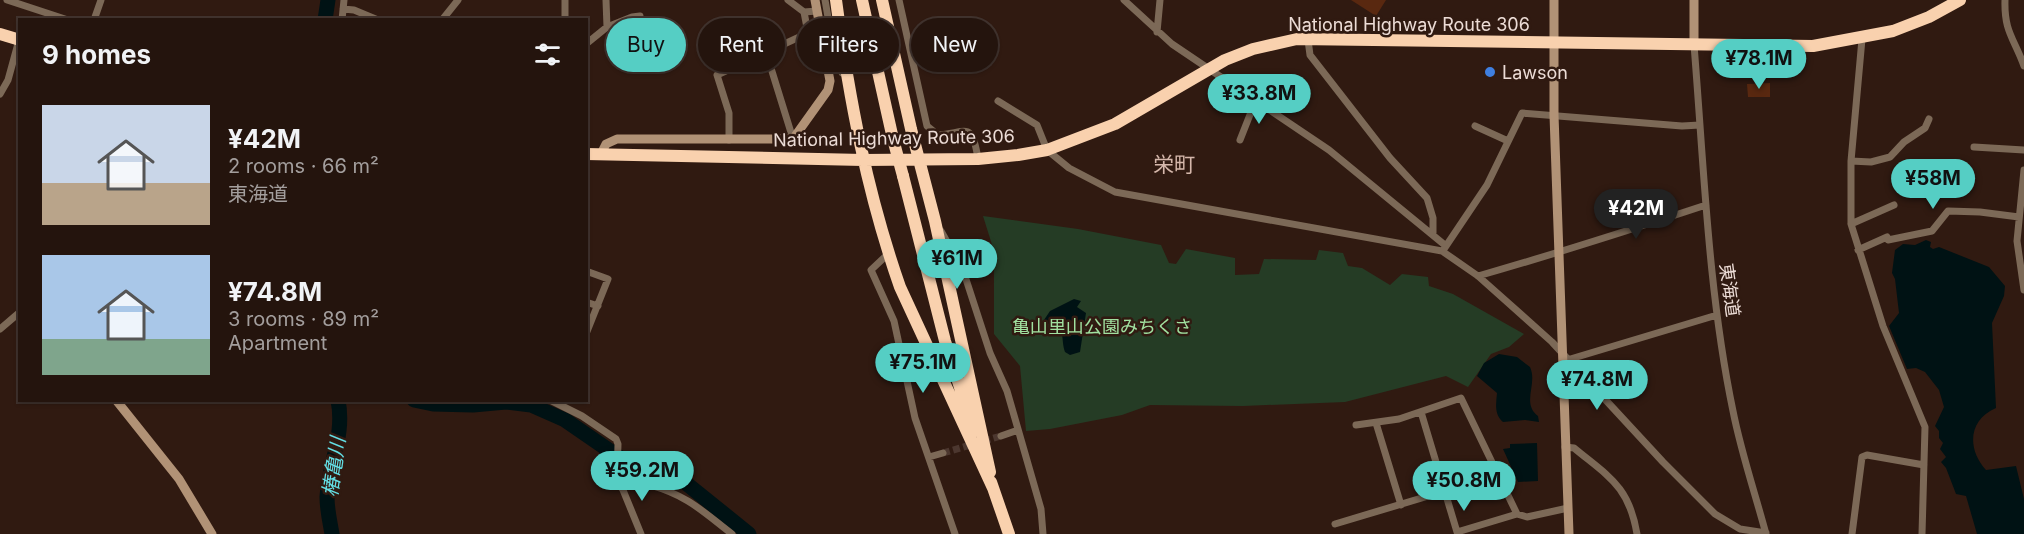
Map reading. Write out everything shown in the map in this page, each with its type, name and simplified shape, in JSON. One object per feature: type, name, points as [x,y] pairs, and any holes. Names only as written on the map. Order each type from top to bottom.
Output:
[{"type":"highway","points":[[836,0],[847,83],[862,160],[888,254],[900,286],[993,488]]},
{"type":"highway","points":[[862,0],[893,139],[945,341],[1009,534]]},
{"type":"highway","points":[[882,0],[935,221],[993,488]]},
{"type":"highway","name":"National Highway Route 306","points":[[588,154],[862,160],[978,159],[1047,150],[1115,124],[1207,68],[1252,49],[1281,42],[1308,40],[1813,46],[1862,39],[1893,31],[1929,17],[1960,0]]},
{"type":"highway","points":[[0,34],[18,39]]},
{"type":"street","points":[[7,0],[62,18]]},
{"type":"street","points":[[95,18],[101,0]]},
{"type":"street","points":[[342,18],[344,0]]},
{"type":"street","points":[[444,18],[458,0]]},
{"type":"street","points":[[565,0],[565,18]]},
{"type":"street","points":[[606,0],[607,18]]},
{"type":"street","points":[[788,0],[804,12],[816,11]]},
{"type":"street","points":[[793,139],[828,90],[830,81],[815,0]]},
{"type":"street","points":[[825,0],[832,46],[847,83]]},
{"type":"street","points":[[899,0],[927,126],[938,135],[962,130],[969,133],[975,140],[978,159]]},
{"type":"street","points":[[1124,0],[1157,32],[1255,102],[1329,150],[1433,233],[1444,248],[1552,342],[1715,514],[1740,529],[1766,533]]},
{"type":"street","points":[[1157,32],[1160,0]]},
{"type":"street","points":[[1554,0],[1554,115],[1569,534]]},
{"type":"street","points":[[1694,0],[1694,45]]},
{"type":"street","points":[[2005,0],[2008,34],[2024,66]]},
{"type":"street","points":[[343,9],[354,10],[373,18]]},
{"type":"street","points":[[785,43],[808,33],[804,12]]},
{"type":"street","points":[[627,18],[640,16]]},
{"type":"street","points":[[588,42],[606,28]]},
{"type":"street","points":[[1862,39],[1851,161],[1851,224],[1857,250],[1883,326],[1925,427],[1922,534]]},
{"type":"street","points":[[1308,40],[1310,55],[1390,158],[1427,198],[1433,218],[1433,233]]},
{"type":"street","name":"東海道","points":[[1694,45],[1706,205],[1718,315],[1733,414],[1766,533]]},
{"type":"street","points":[[0,94],[8,80],[18,47]]},
{"type":"street","points":[[723,72],[717,75],[729,113],[729,140]]},
{"type":"street","points":[[772,72],[793,139]]},
{"type":"street","points":[[998,100],[1037,125],[1047,150],[1069,168],[1115,192],[1444,248]]},
{"type":"street","points":[[1240,140],[1255,102]]},
{"type":"street","points":[[1444,248],[1487,185],[1522,113],[1682,126],[1700,125]]},
{"type":"street","points":[[1851,161],[1871,162],[1890,157],[1904,142],[1925,128],[1929,119]]},
{"type":"street","points":[[1475,126],[1508,141]]},
{"type":"street","points":[[601,154],[606,144],[617,139],[793,139]]},
{"type":"street","points":[[1974,147],[2024,150]]},
{"type":"street","points":[[2024,170],[2022,214],[2017,241],[2022,262],[2024,290]]},
{"type":"street","points":[[1478,276],[1558,253],[1598,238],[1706,205]]},
{"type":"street","points":[[1851,224],[1893,205]]},
{"type":"street","points":[[1857,250],[1887,237],[1888,240],[1932,231],[1948,211],[2022,214]]},
{"type":"street","points":[[935,221],[963,270],[990,353],[1007,391],[1041,509],[1043,534]]},
{"type":"street","points":[[888,254],[871,270],[894,321],[915,418],[955,534]]},
{"type":"street","points":[[588,272],[608,279],[588,329]]},
{"type":"street","points":[[588,303],[597,306]]},
{"type":"street","points":[[2,324],[18,313]]},
{"type":"street","points":[[1564,357],[1718,315]]},
{"type":"street","points":[[1356,425],[1376,423],[1421,412],[1461,398],[1517,514]]},
{"type":"street","points":[[118,402],[179,479],[212,534]]},
{"type":"street","points":[[554,402],[590,421],[616,439],[618,444],[617,481],[641,534]]},
{"type":"street","points":[[1421,412],[1456,532],[1517,514],[1527,517],[1568,508]]},
{"type":"street","points":[[1376,423],[1401,505]]},
{"type":"street","points":[[1001,436],[1018,430]]},
{"type":"street","points":[[1565,447],[1574,448],[1614,480],[1628,497],[1637,534]]},
{"type":"street","points":[[929,458],[943,453]]},
{"type":"street","points":[[1852,534],[1862,457],[1867,455],[1924,465]]},
{"type":"street","points":[[617,481],[634,481],[674,492],[689,500],[732,534]]},
{"type":"street","points":[[1335,524],[1445,491]]},
{"type":"green space","name":"亀山里山公園みちくさ","points":[[983,216],[1078,229],[1161,245],[1169,263],[1176,264],[1186,249],[1235,258],[1235,275],[1259,274],[1264,259],[1316,260],[1319,250],[1343,253],[1348,266],[1362,268],[1390,285],[1402,274],[1428,277],[1429,286],[1453,294],[1524,334],[1509,347],[1491,354],[1468,387],[1446,376],[1345,402],[1243,406],[1150,405],[1122,415],[1050,429],[1026,431],[1020,366],[994,334],[994,251]]},
{"type":"shaded area","points":[[1926,240],[1931,242],[1930,247],[1933,249],[1939,247],[1989,267],[2005,286],[2004,296],[1992,323],[1996,408],[1980,420],[1973,436],[1973,444],[1986,470],[2016,466],[2024,499],[2024,534],[1977,534],[1966,496],[1956,494],[1946,468],[1941,462],[1946,457],[1940,449],[1943,443],[1935,426],[1944,407],[1939,390],[1925,372],[1916,368],[1907,369],[1889,326],[1899,313],[1895,279],[1892,273],[1895,250],[1903,244],[1915,245]]},
{"type":"shaded area","points":[[1074,299],[1081,301],[1077,307],[1086,313],[1080,352],[1070,355],[1065,352],[1059,326],[1056,323],[1049,324],[1044,320],[1050,311]]},
{"type":"shaded area","points":[[1499,354],[1517,357],[1530,367],[1532,380],[1530,399],[1539,422],[1525,420],[1503,422],[1498,416],[1497,393],[1477,376],[1484,363]]},
{"type":"shaded area","points":[[1537,443],[1538,481],[1518,482],[1503,449],[1510,448],[1510,444]]},
{"type":"building","points":[[1351,0],[1386,0],[1376,16]]},
{"type":"building","points":[[1770,83],[1770,97],[1748,97],[1747,84]]},
{"type":"waterway","points":[[325,18],[328,0]]},
{"type":"waterway","name":"椿亀川","points":[[332,534],[327,497],[340,425],[338,402]]},
{"type":"waterway","points":[[424,402],[473,405],[506,402]]},
{"type":"waterway","points":[[506,402],[531,405],[565,420],[626,462],[677,476],[749,534]]},
{"type":"tunnel","points":[[943,453],[1001,436]]},
{"type":"place","name":"Lawson","points":[[1490,72]]},
{"type":"district","name":"栄町","points":[[1174,164]]}]
